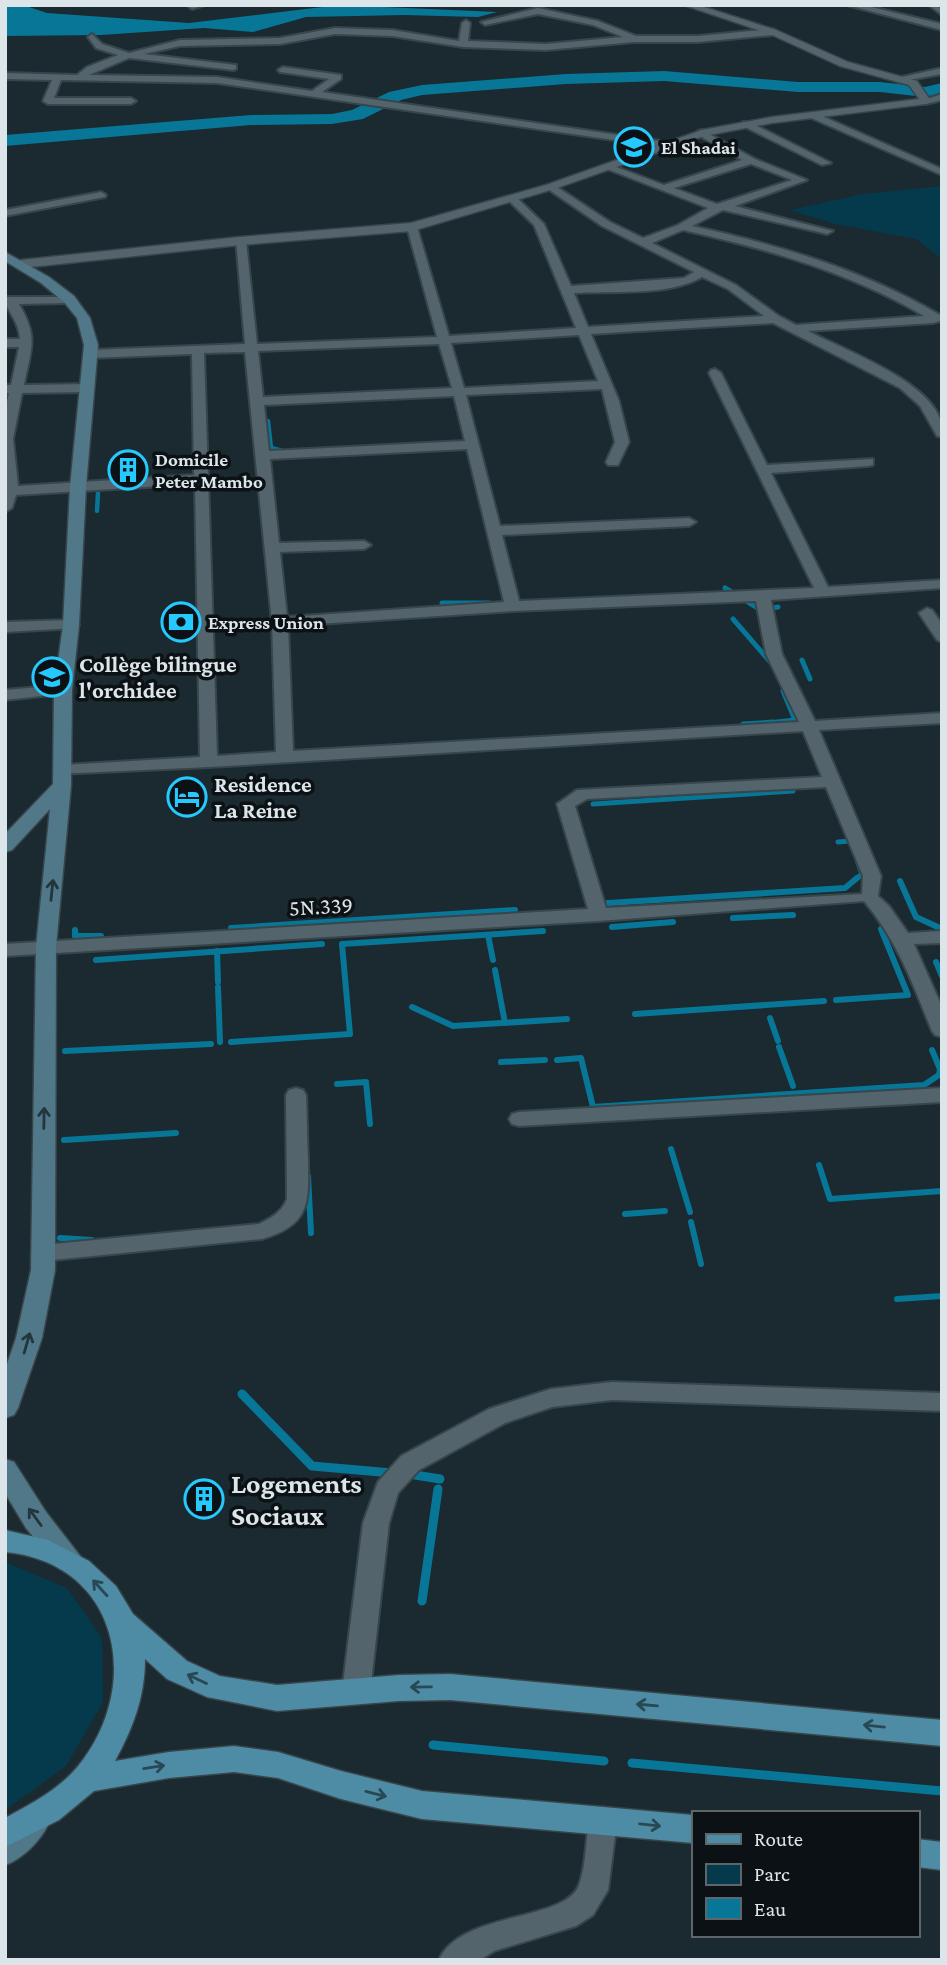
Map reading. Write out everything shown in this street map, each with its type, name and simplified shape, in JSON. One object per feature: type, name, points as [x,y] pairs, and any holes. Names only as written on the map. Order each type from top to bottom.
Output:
[{"type":"main road","points":[[5,256],[21,264],[69,299],[83,318],[89,333],[90,354],[78,487],[71,625],[63,690],[63,778],[46,947],[43,1253],[39,1293],[29,1338],[5,1408]]},
{"type":"main road","points":[[5,846],[63,778]]},
{"type":"main road","points":[[5,1469],[36,1520],[70,1561],[103,1588],[124,1623],[177,1670],[217,1688],[277,1698],[450,1687],[942,1734]]},
{"type":"main road","points":[[5,1541],[18,1542],[70,1561]]},
{"type":"main road","points":[[5,1851],[86,1779],[115,1735],[129,1696],[132,1658],[124,1623]]},
{"type":"main road","points":[[86,1779],[169,1765],[234,1759],[278,1765],[341,1785],[422,1805],[692,1829]]},
{"type":"main road","points":[[5,1833],[39,1818]]},
{"type":"main road","points":[[919,1853],[942,1856]]},
{"type":"street","points":[[688,5],[773,32],[844,64],[913,83],[926,101]]},
{"type":"street","points":[[851,5],[942,27]]},
{"type":"street","points":[[933,5],[942,12]]},
{"type":"street","points":[[485,22],[538,11],[595,23],[634,38]]},
{"type":"street","points":[[463,44],[466,23]]},
{"type":"street","points":[[79,78],[99,64],[126,55],[197,41],[280,41],[352,30],[463,44],[546,47],[634,38],[698,39],[773,32]]},
{"type":"street","points":[[92,37],[99,46],[126,55],[233,67]]},
{"type":"street","points":[[283,70],[338,77],[314,93]]},
{"type":"street","points":[[898,79],[942,71]]},
{"type":"street","points":[[5,76],[217,80],[663,144]]},
{"type":"street","points":[[57,78],[47,100],[131,101]]},
{"type":"street","points":[[119,101],[124,79]]},
{"type":"street","points":[[21,264],[240,241],[412,227],[550,187],[663,144],[702,133],[812,115],[873,110],[942,97]]},
{"type":"street","points":[[812,115],[940,172]]},
{"type":"street","points":[[746,124],[826,163]]},
{"type":"street","points":[[641,243],[681,227],[719,207],[802,180],[751,161],[702,133]]},
{"type":"street","points":[[665,188],[751,161]]},
{"type":"street","points":[[607,167],[719,207],[827,231]]},
{"type":"street","points":[[550,187],[606,224],[732,287],[775,319],[914,393],[925,404],[942,433]]},
{"type":"street","points":[[5,214],[101,195]]},
{"type":"street","points":[[512,199],[539,225],[612,401],[622,442],[613,462]]},
{"type":"street","points":[[412,227],[459,392],[513,606]]},
{"type":"street","points":[[681,227],[756,244],[834,268],[886,289],[936,318],[796,328]]},
{"type":"street","points":[[240,241],[280,622],[285,757]]},
{"type":"street","points":[[567,290],[671,284],[687,281],[702,272]]},
{"type":"street","points":[[8,301],[69,299]]},
{"type":"street","points":[[5,508],[7,491],[12,483],[6,439],[11,389],[26,343],[25,325],[8,301]]},
{"type":"street","points":[[90,354],[444,340],[775,319]]},
{"type":"street","points":[[5,343],[26,343]]},
{"type":"street","points":[[198,350],[209,762]]},
{"type":"street","points":[[715,373],[822,590]]},
{"type":"street","points":[[258,401],[604,385]]},
{"type":"street","points":[[11,389],[87,388]]},
{"type":"street","points":[[264,455],[472,445]]},
{"type":"street","points":[[762,469],[869,462]]},
{"type":"street","points":[[7,491],[203,479]]},
{"type":"street","points":[[494,531],[689,522]]},
{"type":"street","points":[[273,548],[364,545]]},
{"type":"street","points":[[280,622],[513,606],[763,596],[942,584]]},
{"type":"street","points":[[763,596],[771,645],[809,726],[830,782],[872,876],[867,897],[881,906],[902,939],[942,1031]]},
{"type":"street","points":[[927,613],[942,637]]},
{"type":"street","points":[[5,627],[71,625]]},
{"type":"street","points":[[5,695],[63,690]]},
{"type":"street","points":[[63,778],[209,762],[942,718]]},
{"type":"street","points":[[599,915],[566,804],[573,798],[583,794],[830,782]]},
{"type":"street","name":"5N.339","points":[[5,950],[867,897]]},
{"type":"street","points":[[902,939],[942,937]]},
{"type":"street","points":[[43,1253],[262,1231],[282,1222],[293,1214],[298,1199],[296,1095]]},
{"type":"street","points":[[519,1118],[942,1095]]},
{"type":"street","points":[[356,1692],[376,1522],[387,1489],[410,1463],[497,1416],[551,1398],[612,1391],[942,1402]]},
{"type":"street","points":[[454,1960],[486,1939],[566,1916],[583,1905],[593,1889],[603,1820]]},
{"type":"green space","points":[[942,186],[942,259],[916,239],[835,224],[790,210],[863,194]]},
{"type":"green space","points":[[5,1562],[67,1588],[102,1638],[103,1702],[66,1766],[5,1810]]},
{"type":"water","points":[[5,5],[23,5],[47,13],[189,23],[339,5],[497,12],[478,17],[306,17],[253,32],[204,28],[101,35],[5,36]]},
{"type":"waterway","points":[[5,141],[251,120],[332,119],[357,115],[395,96],[422,90],[566,79],[664,76],[798,87],[880,87],[925,92],[942,88]]},
{"type":"waterway","points":[[268,421],[271,448],[287,452]]},
{"type":"waterway","points":[[97,511],[98,493]]},
{"type":"waterway","points":[[725,588],[761,610],[778,607]]},
{"type":"waterway","points":[[442,603],[490,603]]},
{"type":"waterway","points":[[733,619],[772,664]]},
{"type":"waterway","points":[[802,660],[810,679]]},
{"type":"waterway","points":[[777,722],[795,720],[783,691]]},
{"type":"waterway","points":[[743,724],[774,722]]},
{"type":"waterway","points":[[593,804],[793,791]]},
{"type":"waterway","points":[[838,842],[851,841],[853,846]]},
{"type":"waterway","points":[[855,880],[862,874],[858,863]]},
{"type":"waterway","points":[[608,903],[845,888],[857,878]]},
{"type":"waterway","points":[[900,881],[916,917],[942,929]]},
{"type":"waterway","points":[[231,928],[515,910]]},
{"type":"waterway","points":[[733,918],[793,915]]},
{"type":"waterway","points":[[612,927],[673,922]]},
{"type":"waterway","points":[[836,1000],[908,995],[881,929]]},
{"type":"waterway","points":[[75,930],[75,936],[101,936]]},
{"type":"waterway","points":[[231,1042],[350,1034],[342,944],[543,931]]},
{"type":"waterway","points":[[488,935],[493,960]]},
{"type":"waterway","points":[[217,951],[322,944]]},
{"type":"waterway","points":[[96,960],[217,951]]},
{"type":"waterway","points":[[217,951],[218,982]]},
{"type":"waterway","points":[[936,962],[942,976]]},
{"type":"waterway","points":[[495,970],[505,1023]]},
{"type":"waterway","points":[[218,987],[220,1042]]},
{"type":"waterway","points":[[635,1014],[824,1001]]},
{"type":"waterway","points":[[412,1007],[453,1026],[505,1023]]},
{"type":"waterway","points":[[770,1018],[778,1041]]},
{"type":"waterway","points":[[505,1023],[567,1019]]},
{"type":"waterway","points":[[65,1051],[211,1044]]},
{"type":"waterway","points":[[779,1047],[793,1086]]},
{"type":"waterway","points":[[557,1060],[581,1058],[593,1107],[924,1085],[939,1075],[940,1069],[932,1050]]},
{"type":"waterway","points":[[501,1062],[545,1060]]},
{"type":"waterway","points":[[337,1084],[366,1082],[370,1124]]},
{"type":"waterway","points":[[64,1140],[176,1133]]},
{"type":"waterway","points":[[671,1149],[690,1212]]},
{"type":"waterway","points":[[819,1165],[830,1199],[942,1191]]},
{"type":"waterway","points":[[308,1176],[311,1233]]},
{"type":"waterway","points":[[625,1214],[665,1211]]},
{"type":"waterway","points":[[691,1222],[701,1264]]},
{"type":"waterway","points":[[60,1238],[92,1240]]},
{"type":"waterway","points":[[897,1299],[942,1296]]},
{"type":"waterway","points":[[242,1394],[312,1466],[392,1473]]},
{"type":"waterway","points":[[409,1474],[440,1479]]},
{"type":"waterway","points":[[422,1601],[438,1489]]},
{"type":"waterway","points":[[433,1745],[604,1761]]},
{"type":"waterway","points":[[632,1763],[942,1791]]},
{"type":"place","name":"El Shadai","points":[[634,147]]},
{"type":"place","name":"Domicile Peter Mambo","points":[[128,470]]},
{"type":"place","name":"Express Union","points":[[181,622]]},
{"type":"place","name":"Collège bilingue l'orchidee","points":[[52,677]]},
{"type":"place","name":"Residence La Reine","points":[[187,797]]},
{"type":"place","name":"Logements Sociaux","points":[[204,1499]]}]
